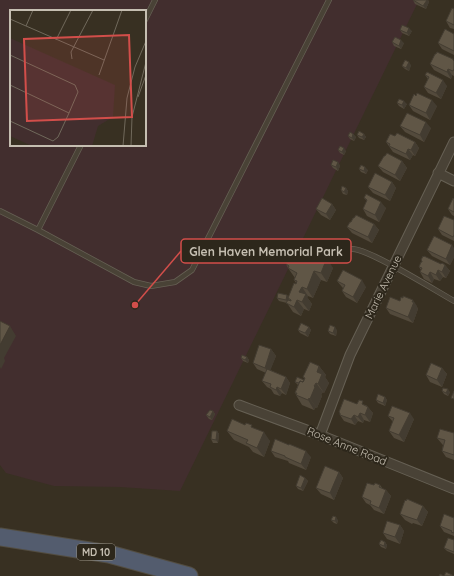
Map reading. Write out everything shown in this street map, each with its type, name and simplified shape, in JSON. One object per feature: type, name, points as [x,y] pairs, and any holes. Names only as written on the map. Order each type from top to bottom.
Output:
[{"type":"highway","name":"MD 10","points":[[0,537],[109,554],[189,576]]},
{"type":"street","name":"Marie Avenue","points":[[320,435],[350,355],[454,142]]},
{"type":"street","points":[[438,173],[454,180]]},
{"type":"street","name":"Rose Anne Road","points":[[239,405],[320,435],[454,489]]},
{"type":"lane","points":[[146,18],[155,0]]},
{"type":"lane","points":[[0,211],[134,282],[151,286],[175,282],[192,270],[329,0]]},
{"type":"lane","points":[[38,230],[80,146]]},
{"type":"lane","points":[[333,259],[341,252],[353,249],[371,254],[454,301]]},
{"type":"shaded area","points":[[0,0],[419,0],[180,491],[120,487],[54,486],[6,473],[0,465]]},
{"type":"building","points":[[413,0],[427,0],[423,6]]},
{"type":"building","points":[[452,8],[454,9],[454,25],[446,21]]},
{"type":"building","points":[[402,25],[409,28],[407,33],[400,30]]},
{"type":"building","points":[[445,29],[454,34],[454,51],[438,43]]},
{"type":"building","points":[[395,37],[401,40],[399,46],[392,42]]},
{"type":"building","points":[[437,52],[453,59],[453,71],[448,69],[447,72],[430,64]]},
{"type":"building","points":[[405,60],[409,62],[406,68],[402,66]]},
{"type":"building","points":[[427,72],[443,80],[436,93],[424,87],[429,77],[425,75]]},
{"type":"building","points":[[417,93],[432,100],[426,113],[409,105],[414,94],[416,96]]},
{"type":"building","points":[[399,99],[404,101],[402,105],[397,103]]},
{"type":"building","points":[[407,113],[426,122],[420,135],[400,126]]},
{"type":"building","points":[[359,131],[364,134],[362,137],[357,135]]},
{"type":"building","points":[[350,132],[353,134],[352,138],[348,136]]},
{"type":"building","points":[[397,133],[415,142],[411,150],[408,149],[406,154],[389,146],[390,144],[386,142],[390,134],[395,136]]},
{"type":"building","points":[[340,146],[344,148],[342,152],[338,150]]},
{"type":"building","points":[[387,153],[402,161],[395,175],[378,166]]},
{"type":"building","points":[[333,160],[338,162],[336,167],[331,165]]},
{"type":"building","points":[[361,165],[365,167],[364,171],[359,169]]},
{"type":"building","points":[[375,173],[392,182],[385,195],[368,187]]},
{"type":"building","points":[[342,186],[346,188],[344,192],[341,190]]},
{"type":"building","points":[[366,194],[381,202],[375,215],[363,209],[367,200],[364,198]]},
{"type":"building","points":[[322,198],[332,204],[326,214],[316,209]]},
{"type":"building","points":[[453,198],[454,199],[454,212],[448,209]]},
{"type":"building","points":[[356,215],[374,224],[368,237],[347,227]]},
{"type":"building","points":[[444,216],[454,220],[453,237],[438,229]]},
{"type":"building","points":[[434,236],[452,245],[446,259],[427,250]]},
{"type":"building","points":[[292,246],[302,250],[303,248],[308,251],[307,252],[317,257],[318,255],[327,258],[321,273],[314,271],[307,289],[302,287],[299,292],[306,294],[302,302],[297,300],[294,307],[286,303],[288,300],[291,301],[288,298],[294,283],[296,284],[297,281],[294,280],[297,273],[288,268],[289,266],[286,264],[288,260],[286,259]]},
{"type":"building","points":[[423,256],[445,265],[442,272],[438,270],[436,275],[430,272],[428,276],[420,272],[422,268],[419,267]]},
{"type":"building","points":[[343,270],[362,280],[353,297],[342,291],[345,285],[337,281]]},
{"type":"building","points":[[278,293],[287,295],[286,300],[277,298]]},
{"type":"building","points":[[403,296],[413,300],[412,302],[414,302],[408,317],[386,308],[390,297],[400,301],[401,297],[403,298]]},
{"type":"building","points":[[0,321],[10,326],[0,345]]},
{"type":"building","points":[[301,323],[309,327],[305,333],[298,330]]},
{"type":"building","points":[[330,325],[335,327],[333,333],[328,331]]},
{"type":"building","points":[[259,345],[271,349],[265,368],[253,363]]},
{"type":"building","points":[[242,355],[247,357],[245,360],[241,358]]},
{"type":"building","points":[[310,362],[319,366],[317,372],[322,374],[318,384],[316,383],[314,386],[315,387],[310,399],[309,398],[308,400],[296,395],[297,393],[295,393],[300,381],[303,382],[305,378],[303,377]]},
{"type":"building","points":[[431,363],[442,368],[437,380],[426,375]]},
{"type":"building","points":[[267,369],[286,377],[281,389],[277,387],[276,390],[270,387],[271,384],[262,381]]},
{"type":"building","points":[[297,377],[304,380],[303,382],[295,382]]},
{"type":"building","points":[[443,388],[448,389],[446,393],[442,391]]},
{"type":"building","points":[[454,391],[454,399],[451,398]]},
{"type":"building","points":[[378,394],[385,397],[383,403],[376,400]]},
{"type":"building","points":[[344,399],[357,404],[359,400],[363,401],[362,404],[368,407],[365,415],[360,413],[358,417],[354,415],[351,419],[340,415],[339,412]]},
{"type":"building","points":[[392,406],[410,413],[399,435],[389,431],[394,418],[388,416]]},
{"type":"building","points":[[210,410],[213,411],[210,417],[206,415]]},
{"type":"building","points":[[232,419],[245,425],[246,423],[252,425],[251,427],[264,432],[257,448],[246,443],[248,440],[227,431]]},
{"type":"building","points":[[440,429],[454,433],[454,455],[442,451],[445,440],[437,438]]},
{"type":"building","points":[[212,431],[217,431],[216,440],[211,439]]},
{"type":"building","points":[[275,439],[306,451],[301,464],[271,451]]},
{"type":"building","points":[[325,466],[339,472],[330,493],[316,488]]},
{"type":"building","points":[[300,475],[305,478],[301,488],[296,486]]},
{"type":"building","points":[[367,483],[374,485],[375,483],[380,485],[379,487],[386,490],[379,508],[370,504],[371,501],[362,497]]},
{"type":"building","points":[[407,499],[423,506],[417,520],[400,514],[405,500],[406,501]]},
{"type":"building","points":[[444,514],[454,518],[454,533],[440,526]]},
{"type":"building","points":[[333,516],[336,517],[335,521],[331,520]]},
{"type":"building","points":[[387,521],[400,525],[395,537],[383,533]]},
{"type":"building","points":[[448,538],[454,540],[454,552],[444,548]]},
{"type":"building","points":[[381,540],[385,542],[384,546],[379,544]]},
{"type":"building","points":[[446,572],[454,576],[444,576]]},
{"type":"place","name":"Glen Haven Memorial Park","points":[[135,305]]}]
